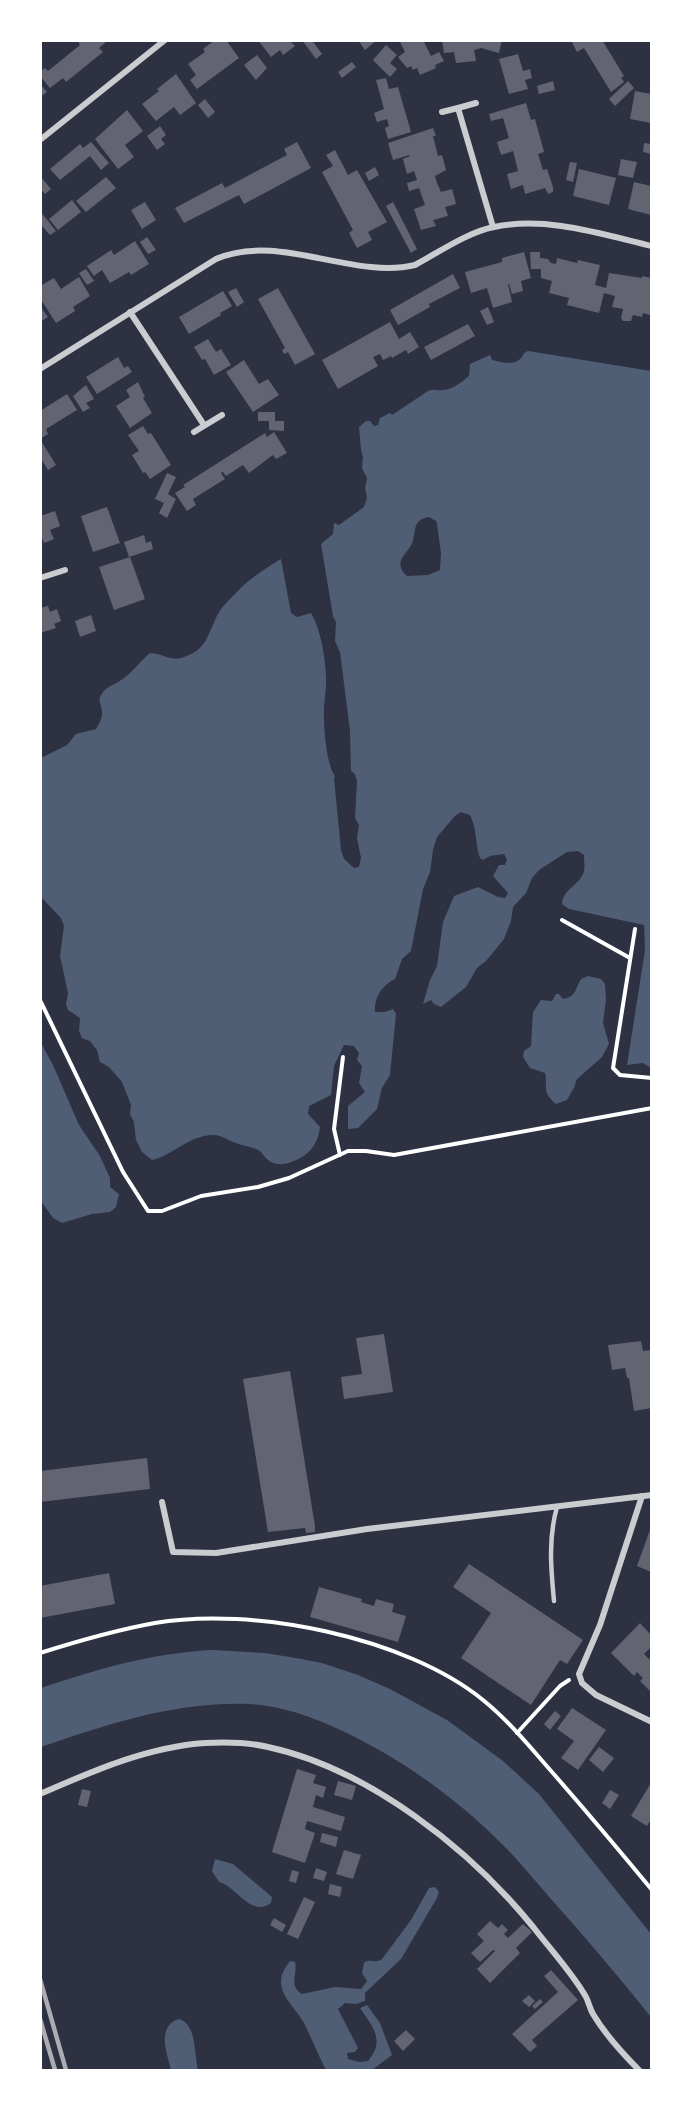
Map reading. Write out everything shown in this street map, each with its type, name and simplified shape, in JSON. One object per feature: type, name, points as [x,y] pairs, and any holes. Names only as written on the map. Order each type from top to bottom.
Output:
[{"type":"street","points":[[40,140],[165,40]]},
{"type":"street","points":[[442,112],[477,103]]},
{"type":"street","points":[[458,108],[493,227]]},
{"type":"street","points":[[40,369],[208,264],[230,253],[258,250],[370,266],[406,267],[415,265],[462,240],[493,227],[515,224],[556,225],[651,246]]},
{"type":"street","points":[[130,312],[204,425]]},
{"type":"street","points":[[194,432],[222,414]]},
{"type":"street","points":[[40,578],[65,570]]},
{"type":"street","points":[[162,1502],[173,1552],[216,1553],[367,1529],[651,1495]]},
{"type":"street","points":[[642,1496],[600,1625],[579,1674],[582,1683],[596,1695],[651,1722]]},
{"type":"street","points":[[40,1794],[135,1756],[157,1750],[202,1744],[243,1743],[266,1746],[332,1769],[402,1807],[435,1830],[473,1863],[532,1926],[586,1996],[593,2014],[608,2035],[639,2070]]},
{"type":"lane","points":[[554,1601],[550,1559],[551,1528],[556,1507]]},
{"type":"path","points":[[562,920],[630,958]]},
{"type":"path","points":[[635,929],[613,1068],[620,1075],[651,1078]]},
{"type":"path","points":[[40,1000],[123,1172],[148,1211],[162,1211],[201,1196],[258,1187],[289,1178],[348,1151],[394,1155],[651,1108]]},
{"type":"path","points":[[340,1155],[334,1129],[343,1057]]},
{"type":"path","points":[[40,1653],[82,1640],[156,1623],[206,1619],[263,1620],[317,1629],[402,1655],[445,1675],[483,1700],[517,1733],[651,1890]]},
{"type":"path","points":[[517,1733],[560,1686],[579,1674]]},
{"type":"water","points":[[528,351],[651,371],[651,1068],[643,1063],[627,1065],[645,950],[644,925],[569,909],[562,904],[565,894],[579,880],[584,871],[584,855],[578,851],[567,852],[539,870],[532,878],[526,893],[513,907],[511,921],[504,939],[486,961],[477,968],[466,987],[441,1007],[431,1000],[423,1004],[437,966],[443,922],[454,896],[478,887],[498,897],[505,898],[508,893],[493,876],[499,865],[505,865],[507,859],[504,854],[490,856],[483,860],[480,858],[470,815],[461,812],[437,837],[430,872],[423,889],[411,951],[402,959],[395,979],[386,985],[377,996],[375,1012],[393,1009],[396,1014],[390,1075],[382,1088],[377,1109],[358,1128],[348,1129],[348,1106],[365,1092],[359,1083],[362,1066],[357,1060],[359,1053],[354,1046],[344,1045],[334,1066],[331,1095],[309,1106],[308,1114],[320,1127],[315,1144],[302,1157],[289,1163],[276,1164],[255,1149],[215,1135],[190,1141],[152,1160],[142,1152],[136,1140],[134,1122],[130,1114],[131,1105],[122,1082],[109,1067],[100,1062],[97,1050],[90,1041],[82,1038],[79,1031],[80,1018],[68,1010],[66,1004],[68,993],[60,956],[64,926],[61,918],[41,897],[41,758],[67,745],[76,734],[96,729],[102,716],[99,701],[102,694],[127,676],[150,653],[177,659],[190,655],[201,647],[217,615],[226,603],[249,580],[281,559],[291,613],[297,617],[311,613],[320,635],[326,676],[325,740],[330,765],[335,776],[341,850],[344,859],[354,868],[359,867],[361,858],[357,838],[359,825],[355,818],[357,781],[355,774],[351,771],[350,731],[340,652],[335,641],[336,622],[333,616],[321,544],[333,534],[334,523],[339,525],[364,507],[367,498],[365,488],[367,478],[362,468],[363,457],[359,427],[366,421],[370,421],[374,426],[378,425],[380,418],[390,413],[392,415],[428,391],[446,390],[457,385],[469,376],[470,364],[490,355],[492,360],[511,363],[518,360]],"holes":[[[429,517],[436,521],[441,553],[440,570],[428,575],[407,576],[400,564],[412,543],[416,525]]]},
{"type":"water","points":[[588,976],[601,979],[605,984],[606,1000],[603,1023],[609,1044],[602,1057],[576,1080],[567,1100],[556,1104],[547,1092],[545,1073],[530,1068],[523,1057],[524,1051],[531,1046],[533,1012],[541,1000],[552,1001],[556,994],[563,999],[570,996],[575,992],[581,979]]},
{"type":"water","points":[[41,1043],[79,1125],[100,1156],[110,1178],[110,1187],[119,1194],[116,1207],[110,1212],[92,1214],[62,1223],[53,1218],[41,1201]]},
{"type":"water","points":[[212,1650],[265,1653],[296,1658],[322,1663],[358,1675],[390,1689],[447,1720],[503,1761],[539,1794],[651,1934],[651,2017],[521,1865],[485,1827],[425,1779],[382,1751],[336,1728],[304,1715],[271,1706],[222,1704],[169,1710],[117,1722],[41,1747],[41,1688],[125,1663]]},
{"type":"water","points":[[215,1859],[233,1864],[272,1897],[271,1903],[264,1907],[257,1907],[219,1882],[212,1871]]},
{"type":"water","points":[[435,1887],[439,1892],[437,1898],[401,1959],[365,1993],[365,2001],[356,2004],[345,2003],[338,2009],[358,2048],[355,2052],[347,2053],[348,2059],[359,2062],[368,2061],[376,2046],[377,2040],[373,2027],[360,2008],[367,2005],[380,2023],[392,2055],[372,2070],[326,2070],[304,2023],[284,1994],[281,1979],[284,1971],[290,1961],[295,1962],[294,1983],[302,1994],[335,1987],[361,1989],[367,1981],[362,1973],[364,1963],[382,1959],[411,1920],[429,1888]]},
{"type":"water","points":[[179,2019],[185,2022],[192,2033],[198,2070],[171,2070],[165,2034],[167,2028]]},
{"type":"building","points":[[77,40],[106,42],[99,48],[103,52],[66,82],[63,78],[50,88],[40,76],[40,72],[45,68],[48,71],[80,45]]},
{"type":"building","points":[[215,40],[226,40],[239,58],[197,89],[190,80],[196,75],[188,64],[205,52],[203,49]]},
{"type":"building","points":[[258,40],[293,40],[291,42],[295,46],[283,55],[280,50],[271,57]]},
{"type":"building","points":[[302,40],[312,40],[322,54],[316,59]]},
{"type":"building","points":[[358,40],[377,40],[365,50]]},
{"type":"building","points":[[423,40],[431,56],[439,52],[444,61],[435,65],[436,68],[420,75],[417,68],[413,70],[411,66],[407,68],[398,57],[405,52],[400,42]]},
{"type":"building","points":[[442,40],[502,40],[499,53],[481,48],[474,50],[476,61],[456,63],[454,52],[444,53]]},
{"type":"building","points":[[571,40],[602,40],[624,76],[621,78],[624,82],[611,92],[584,48],[577,52]]},
{"type":"building","points":[[386,45],[397,55],[390,63],[397,69],[390,77],[373,60]]},
{"type":"building","points":[[518,54],[523,71],[530,69],[532,78],[525,80],[528,89],[509,94],[499,59]]},
{"type":"building","points":[[257,55],[267,68],[256,80],[244,65]]},
{"type":"building","points":[[352,62],[356,67],[342,78],[338,72]]},
{"type":"building","points":[[176,74],[196,103],[180,115],[174,107],[156,121],[142,104]]},
{"type":"building","points":[[386,78],[389,89],[398,87],[411,132],[388,139],[385,128],[389,126],[387,119],[377,122],[374,113],[384,109],[376,80]]},
{"type":"building","points":[[553,81],[555,90],[539,94],[537,86]]},
{"type":"building","points":[[628,81],[634,88],[615,106],[609,99]]},
{"type":"building","points":[[40,84],[47,92],[40,97]]},
{"type":"building","points":[[635,91],[651,94],[651,123],[630,119]]},
{"type":"building","points":[[205,99],[215,112],[208,118],[198,105]]},
{"type":"building","points":[[526,103],[531,120],[535,119],[544,152],[538,154],[543,170],[547,169],[553,187],[553,192],[548,194],[545,188],[525,194],[523,185],[511,189],[507,174],[518,171],[513,151],[501,155],[497,142],[509,138],[503,118],[491,121],[489,114]]},
{"type":"building","points":[[127,110],[143,131],[125,145],[134,157],[118,169],[95,139]]},
{"type":"building","points":[[160,126],[166,135],[161,139],[165,144],[157,150],[147,136]]},
{"type":"building","points":[[433,128],[438,156],[442,155],[446,170],[435,176],[437,183],[441,192],[452,189],[456,204],[445,207],[448,216],[433,220],[436,226],[421,230],[414,209],[425,205],[419,188],[409,191],[407,183],[417,180],[414,171],[407,174],[403,159],[410,156],[393,160],[388,143]]},
{"type":"building","points":[[91,142],[109,163],[101,170],[90,156],[60,180],[50,169],[80,144],[83,148]]},
{"type":"building","points":[[297,142],[311,168],[244,204],[239,195],[184,223],[175,208],[222,183],[225,188],[287,155],[284,149]]},
{"type":"building","points":[[644,143],[651,144],[651,154],[643,152]]},
{"type":"building","points":[[335,150],[348,175],[357,170],[387,222],[368,232],[372,240],[357,248],[349,233],[353,230],[322,172],[333,166],[326,155]]},
{"type":"building","points":[[621,159],[637,162],[633,178],[618,175]]},
{"type":"building","points":[[570,162],[577,163],[573,182],[566,180]]},
{"type":"building","points":[[375,167],[379,175],[369,181],[365,173]]},
{"type":"building","points":[[579,169],[616,178],[609,205],[573,196]]},
{"type":"building","points":[[40,176],[51,189],[45,194],[40,188]]},
{"type":"building","points":[[106,177],[116,188],[86,212],[76,201]]},
{"type":"building","points":[[634,182],[651,186],[651,215],[628,209]]},
{"type":"building","points":[[72,200],[81,212],[58,230],[49,219]]},
{"type":"building","points":[[145,202],[156,220],[142,229],[131,210]]},
{"type":"building","points":[[393,202],[417,249],[411,253],[386,206]]},
{"type":"building","points":[[40,211],[56,231],[50,235],[40,224]]},
{"type":"building","points":[[147,237],[156,250],[148,254],[140,242]]},
{"type":"building","points":[[135,241],[149,264],[131,275],[129,272],[110,283],[102,270],[94,276],[87,266],[111,250],[114,255]]},
{"type":"building","points":[[524,252],[531,278],[521,281],[523,291],[512,294],[508,284],[512,302],[493,308],[487,288],[471,293],[465,272],[502,262],[502,258]]},
{"type":"building","points":[[530,252],[540,252],[540,258],[548,259],[551,263],[556,264],[557,258],[600,265],[595,285],[606,288],[609,273],[651,278],[650,315],[643,313],[642,317],[633,315],[631,321],[623,321],[621,318],[623,309],[612,307],[615,296],[604,293],[599,313],[567,305],[569,298],[549,293],[552,281],[541,278],[541,269],[531,269]]},
{"type":"building","points":[[86,269],[94,281],[87,285],[79,273]]},
{"type":"building","points":[[453,274],[460,288],[429,304],[430,307],[398,325],[390,310]]},
{"type":"building","points":[[79,277],[90,296],[73,307],[75,311],[56,323],[40,298],[40,286],[54,278],[61,289]]},
{"type":"building","points":[[236,288],[244,302],[237,307],[228,292]]},
{"type":"building","points":[[278,288],[315,354],[295,365],[288,352],[284,354],[282,350],[285,348],[258,299]]},
{"type":"building","points":[[223,291],[232,306],[189,334],[179,317]]},
{"type":"building","points":[[40,306],[48,317],[40,322]]},
{"type":"building","points":[[488,307],[494,322],[487,325],[480,311]]},
{"type":"building","points":[[390,322],[399,339],[410,332],[419,347],[408,354],[406,350],[383,360],[380,354],[373,357],[378,366],[338,389],[322,360]]},
{"type":"building","points":[[468,324],[475,336],[431,360],[424,347]]},
{"type":"building","points":[[208,339],[216,352],[221,349],[231,365],[214,375],[205,359],[202,360],[194,347]]},
{"type":"building","points":[[118,357],[124,368],[128,366],[132,372],[97,394],[86,377]]},
{"type":"building","points":[[244,360],[259,384],[268,379],[279,395],[253,412],[226,372]]},
{"type":"building","points":[[138,382],[145,397],[143,398],[152,413],[130,428],[116,406],[130,397],[126,390]]},
{"type":"building","points":[[86,385],[94,399],[86,403],[90,408],[83,412],[73,396]]},
{"type":"building","points":[[67,394],[77,410],[46,429],[48,434],[40,439],[40,411]]},
{"type":"building","points":[[258,412],[275,412],[275,421],[284,421],[284,431],[269,430],[269,421],[258,421]]},
{"type":"building","points":[[143,426],[148,434],[151,433],[171,465],[150,479],[145,472],[143,473],[132,455],[139,451],[128,435]]},
{"type":"building","points":[[274,432],[287,453],[276,459],[273,455],[249,473],[243,465],[226,476],[223,472],[221,473],[225,479],[193,499],[196,505],[187,511],[175,493],[185,487],[183,485],[265,433],[267,437]]},
{"type":"building","points":[[40,439],[56,465],[48,470],[40,457]]},
{"type":"building","points":[[167,473],[176,477],[168,494],[176,499],[167,518],[159,513],[164,503],[155,499]]},
{"type":"building","points":[[107,507],[120,543],[93,552],[81,516]]},
{"type":"building","points":[[55,511],[60,526],[50,530],[54,539],[44,543],[40,533],[40,516]]},
{"type":"building","points":[[144,535],[146,543],[151,541],[153,549],[129,557],[124,542]]},
{"type":"building","points":[[130,557],[145,599],[114,610],[99,567]]},
{"type":"building","points":[[48,606],[50,612],[57,609],[61,621],[54,624],[56,628],[40,633],[40,608]]},
{"type":"building","points":[[91,615],[96,631],[80,637],[75,621]]},
{"type":"building","points":[[384,1334],[393,1392],[344,1399],[341,1377],[362,1374],[356,1338]]},
{"type":"building","points":[[641,1341],[643,1351],[651,1350],[651,1408],[634,1411],[629,1378],[627,1378],[625,1368],[612,1370],[608,1345]]},
{"type":"building","points":[[290,1371],[315,1532],[306,1533],[305,1528],[268,1532],[243,1379]]},
{"type":"building","points":[[147,1458],[150,1489],[40,1502],[40,1471]]},
{"type":"building","points":[[651,1527],[651,1572],[637,1566]]},
{"type":"building","points":[[469,1564],[583,1640],[567,1664],[560,1660],[531,1705],[461,1658],[491,1613],[453,1587]]},
{"type":"building","points":[[109,1573],[115,1604],[40,1618],[40,1586]]},
{"type":"building","points":[[319,1587],[362,1599],[361,1602],[374,1606],[376,1599],[394,1604],[392,1612],[406,1616],[398,1642],[310,1617]]},
{"type":"building","points":[[640,1623],[651,1635],[651,1647],[644,1654],[651,1661],[651,1692],[640,1681],[643,1678],[637,1672],[634,1676],[611,1653]]},
{"type":"building","points":[[572,1708],[606,1730],[578,1770],[561,1758],[574,1741],[557,1729]]},
{"type":"building","points":[[555,1711],[561,1716],[550,1730],[544,1724]]},
{"type":"building","points":[[599,1747],[614,1758],[603,1772],[589,1760]]},
{"type":"building","points":[[297,1769],[316,1775],[313,1783],[326,1787],[323,1798],[316,1795],[313,1807],[345,1817],[341,1831],[307,1821],[305,1829],[315,1833],[305,1863],[272,1852]]},
{"type":"building","points":[[338,1781],[356,1786],[352,1800],[334,1795]]},
{"type":"building","points":[[651,1783],[651,1819],[647,1826],[631,1816]]},
{"type":"building","points":[[82,1789],[91,1791],[87,1807],[78,1805]]},
{"type":"building","points":[[610,1790],[619,1795],[610,1809],[602,1803]]},
{"type":"building","points":[[322,1833],[338,1837],[336,1847],[320,1842]]},
{"type":"building","points":[[344,1850],[361,1855],[353,1879],[336,1874]]},
{"type":"building","points":[[316,1868],[327,1872],[324,1881],[313,1878]]},
{"type":"building","points":[[292,1870],[299,1872],[296,1883],[289,1881]]},
{"type":"building","points":[[330,1884],[342,1887],[340,1897],[328,1894]]},
{"type":"building","points":[[304,1897],[315,1902],[298,1939],[287,1934]]},
{"type":"building","points":[[274,1918],[286,1925],[282,1932],[270,1925]]},
{"type":"building","points":[[490,1921],[498,1928],[502,1924],[508,1930],[504,1934],[508,1938],[523,1924],[532,1932],[516,1948],[520,1953],[490,1983],[477,1969],[495,1951],[493,1950],[480,1962],[471,1953],[484,1941],[477,1934]]},
{"type":"building","points":[[551,1970],[578,2000],[532,2040],[537,2046],[530,2052],[512,2034],[558,1992],[544,1976]]},
{"type":"building","points":[[529,1995],[535,2001],[529,2007],[522,2001]]},
{"type":"building","points":[[540,1999],[543,2002],[535,2009],[532,2006]]},
{"type":"building","points":[[406,2030],[415,2039],[403,2051],[394,2041]]},
{"type":"railway","points":[[40,1979],[66,2070]]},
{"type":"railway","points":[[40,2019],[55,2070]]}]
